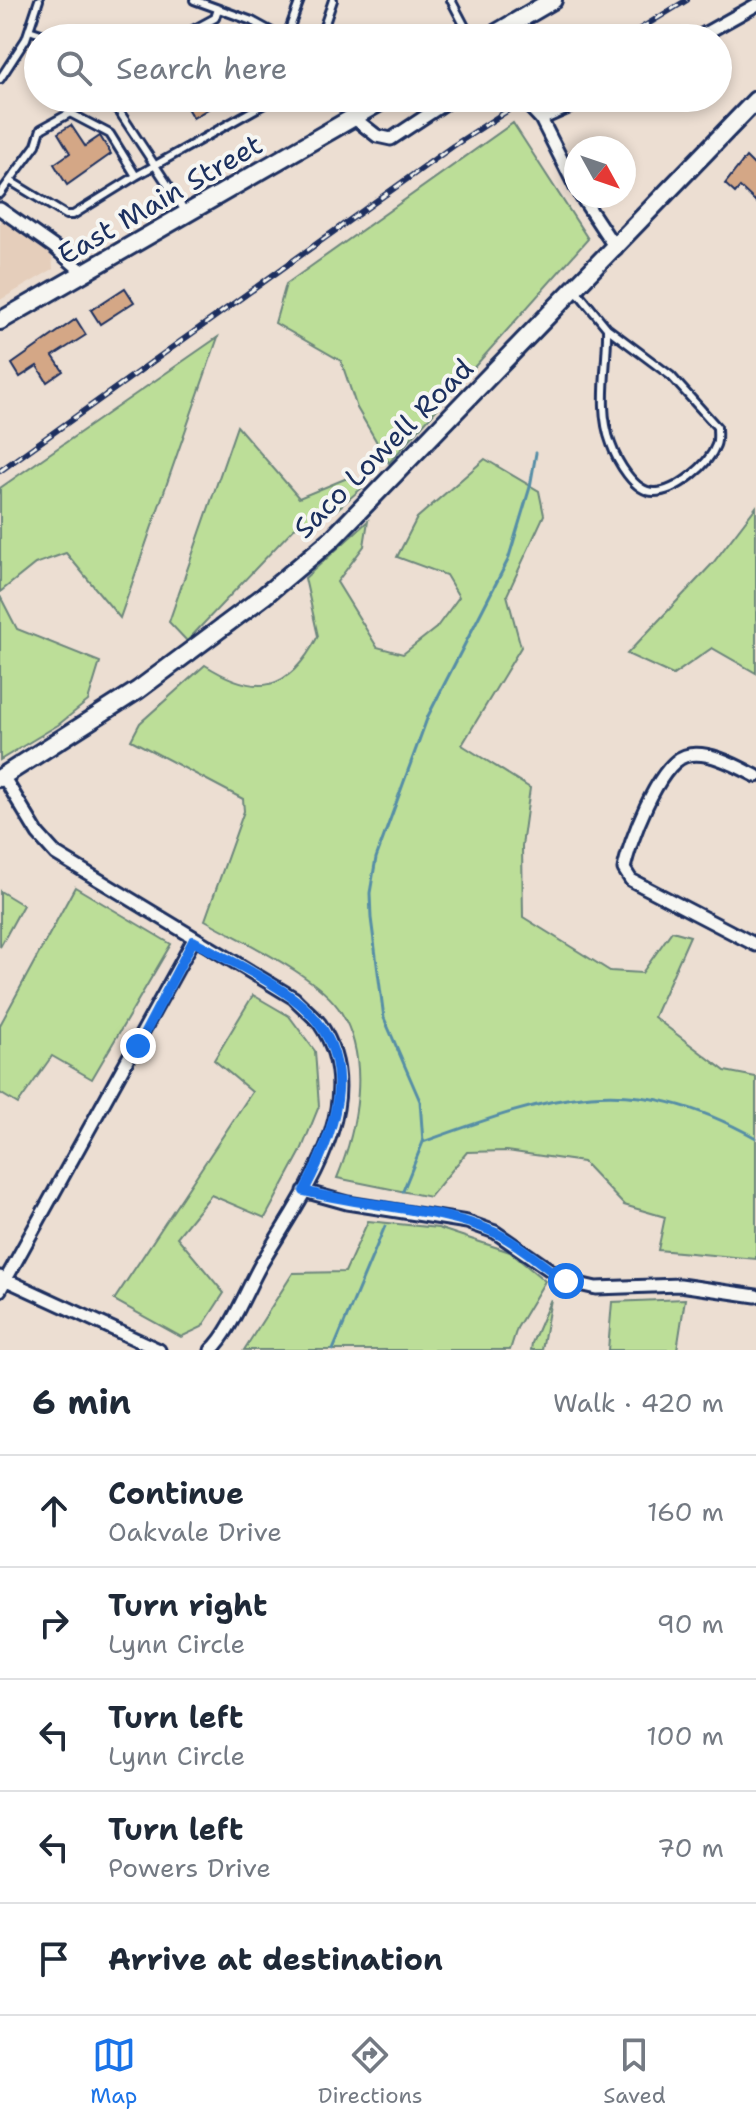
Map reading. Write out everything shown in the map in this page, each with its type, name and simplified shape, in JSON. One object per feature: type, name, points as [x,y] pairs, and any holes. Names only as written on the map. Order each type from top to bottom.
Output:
[{"type":"street","points":[[505,24],[526,6],[553,0]]},
{"type":"street","points":[[722,24],[756,5]]},
{"type":"street","name":"Saco Lowell Road","points":[[2,777],[138,690],[310,558],[753,110]]},
{"type":"street","name":"East Main Street","points":[[0,321],[361,112]]},
{"type":"street","points":[[354,118],[377,136],[391,139],[432,112]]},
{"type":"street","points":[[534,112],[564,164]]},
{"type":"street","points":[[541,119],[557,112]]},
{"type":"street","points":[[589,208],[616,249]]},
{"type":"street","points":[[0,209],[54,247],[84,273]]},
{"type":"street","points":[[756,776],[715,757],[686,755],[673,764],[645,810],[628,847],[624,869],[631,880],[756,945]]},
{"type":"street","points":[[2,777],[38,834],[56,854],[193,941],[294,998],[319,1022],[332,1047],[339,1072],[339,1096],[327,1147],[211,1350]]},
{"type":"street","points":[[159,1350],[2,1282],[138,1046],[193,941]]},
{"type":"street","points":[[304,1191],[347,1203],[467,1222],[517,1244],[566,1281],[596,1288],[680,1285],[756,1296]]},
{"type":"lane","points":[[31,24],[39,0]]},
{"type":"lane","points":[[195,0],[258,24]]},
{"type":"lane","points":[[290,24],[300,0]]},
{"type":"lane","points":[[325,24],[333,0]]},
{"type":"lane","points":[[451,0],[464,24]]},
{"type":"lane","points":[[204,24],[215,18],[218,9]]},
{"type":"lane","points":[[0,79],[24,38]]},
{"type":"lane","points":[[120,112],[187,214]]},
{"type":"lane","points":[[12,182],[66,215],[73,215],[250,112]]},
{"type":"lane","points":[[0,194],[12,182],[36,145],[41,129],[70,113],[110,134],[136,176]]},
{"type":"lane","points":[[576,290],[607,328],[671,376],[717,427],[716,446],[701,467],[673,487],[654,493],[639,487],[611,445],[604,398],[607,328]]},
{"type":"shaded area","points":[[0,218],[52,253],[53,269],[0,300]]},
{"type":"green space","points":[[513,123],[564,202],[564,208],[568,208],[588,239],[389,463],[357,408],[341,361],[275,323],[286,284]]},
{"type":"green space","points":[[218,337],[120,618],[66,553],[35,564],[0,592],[0,488]]},
{"type":"green space","points":[[237,426],[299,498],[352,476],[362,488],[335,511],[294,528],[187,641],[169,622]]},
{"type":"green space","points":[[485,459],[539,491],[544,515],[507,595],[521,647],[462,745],[530,788],[522,846],[523,917],[610,971],[642,973],[672,931],[690,936],[654,1017],[725,1071],[756,1077],[756,1259],[658,1250],[665,1217],[624,1205],[583,1162],[507,1151],[467,1152],[430,1197],[337,1178],[350,1138],[358,1095],[356,1052],[341,1012],[316,985],[205,920],[244,811],[243,799],[131,740],[140,723],[205,665],[224,676],[256,685],[270,684],[295,669],[318,636],[305,578],[368,521],[364,546],[337,582],[377,647],[403,654],[436,628],[459,597],[446,575],[397,557],[417,518]]},
{"type":"green space","points":[[756,507],[756,673],[712,648],[673,675],[627,654],[713,563]]},
{"type":"green space","points":[[0,596],[17,629],[100,662],[88,701],[58,725],[0,760]]},
{"type":"green space","points":[[75,887],[171,944],[92,1079],[52,1056],[18,1104],[0,1093],[0,1025]]},
{"type":"green space","points":[[0,891],[23,905],[0,947]]},
{"type":"green space","points":[[253,995],[289,1016],[315,1051],[319,1106],[300,1153],[265,1218],[211,1195],[177,1237],[224,1293],[202,1327],[181,1337],[114,1300],[252,1092],[214,1060]]},
{"type":"green space","points":[[368,1221],[438,1228],[510,1252],[545,1281],[517,1328],[510,1350],[244,1350],[293,1273],[345,1272]]},
{"type":"green space","points":[[551,1299],[542,1350],[531,1350],[532,1343]]},
{"type":"green space","points":[[685,1299],[677,1350],[608,1350],[612,1302]]},
{"type":"building","points":[[189,112],[203,112],[193,118]]},
{"type":"building","points":[[71,125],[85,146],[100,136],[111,154],[67,185],[54,164],[70,153],[58,133]]},
{"type":"building","points":[[746,157],[756,167],[756,202],[740,187],[735,193],[725,184]]},
{"type":"building","points":[[125,288],[134,302],[100,324],[91,310]]},
{"type":"building","points":[[76,319],[86,335],[53,356],[63,371],[47,382],[37,366],[20,377],[12,364]]},
{"type":"waterway","points":[[403,1191],[423,1142],[420,1101],[384,1018],[371,918],[370,893],[376,858],[428,716],[508,560],[530,487],[536,453]]},
{"type":"waterway","points":[[423,1142],[511,1112],[590,1096],[629,1096],[668,1102],[710,1116],[756,1138]]},
{"type":"waterway","points":[[333,1350],[385,1226]]},
{"type":"railway","points":[[648,24],[687,0]]},
{"type":"railway","points":[[0,471],[453,146],[505,112]]},
{"type":"route","points":[[138,1046],[193,941],[294,998],[319,1022],[332,1047],[339,1072],[339,1096],[327,1147],[304,1191],[347,1203],[467,1222],[517,1244],[566,1281]]}]
